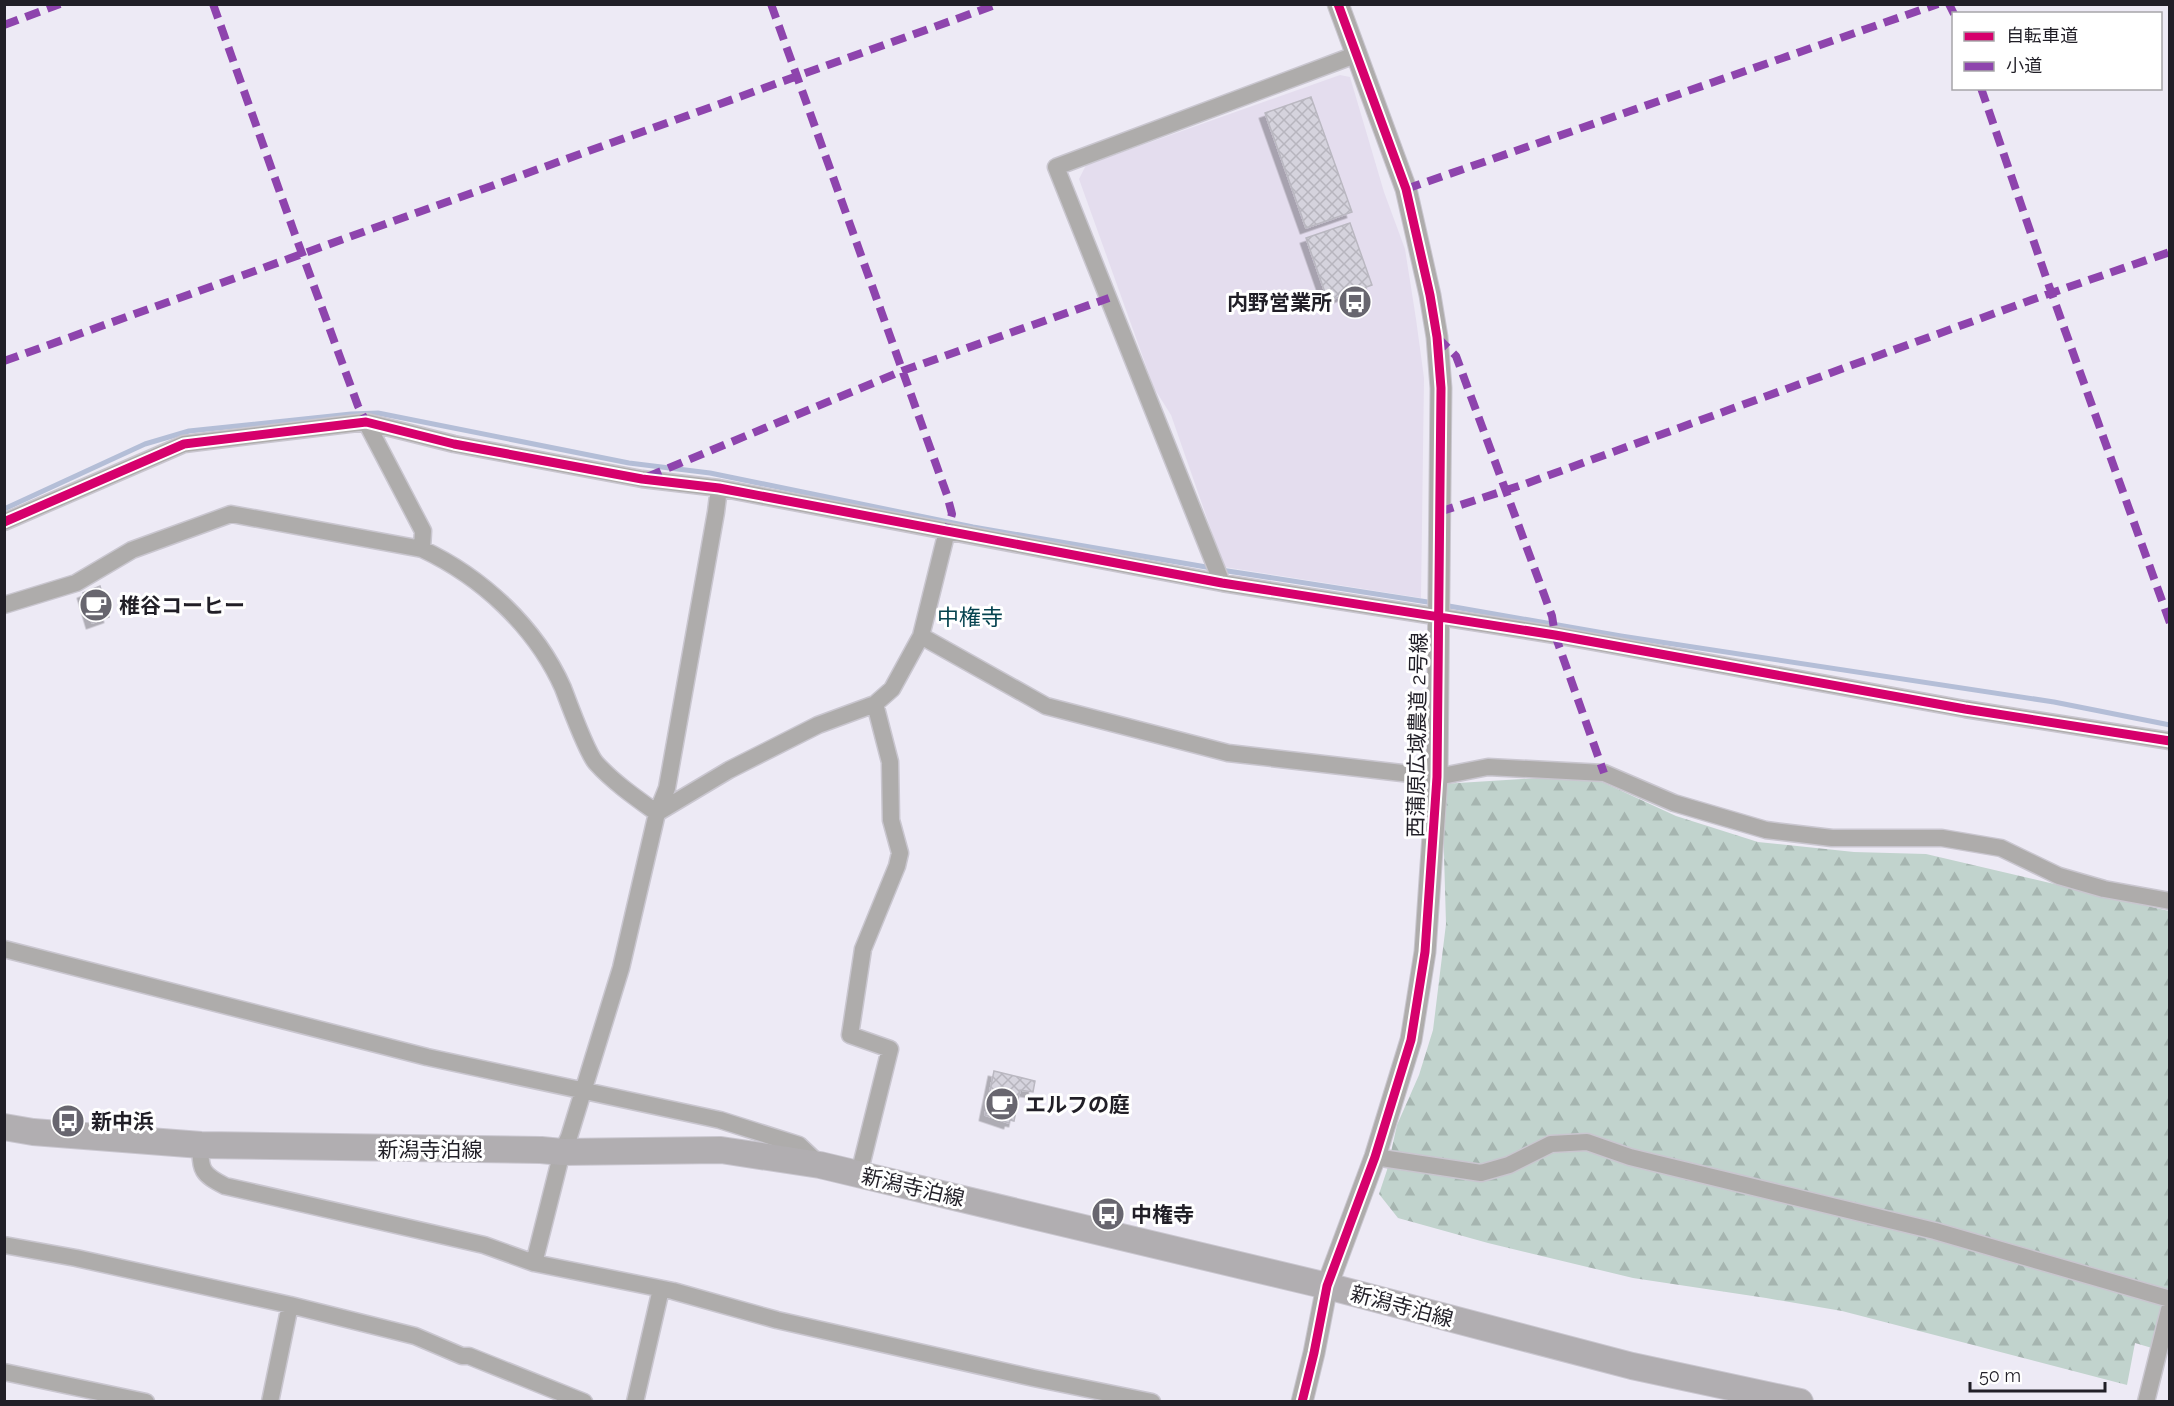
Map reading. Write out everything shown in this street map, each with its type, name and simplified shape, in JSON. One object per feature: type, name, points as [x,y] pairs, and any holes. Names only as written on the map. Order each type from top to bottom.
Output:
[{"type":"main road","name":"新潟寺泊線","points":[[4,1127],[33,1132],[201,1145],[562,1152],[721,1150],[820,1165],[1327,1286],[1632,1366],[1800,1401]]},
{"type":"street","name":"西蒲原広域農道 2号線","points":[[1302,1401],[1327,1286],[1375,1157],[1411,1040],[1425,952],[1437,777],[1441,388],[1437,337],[1422,252],[1406,189],[1338,4]]},
{"type":"street","points":[[1221,583],[1056,167],[1355,54]]},
{"type":"street","points":[[4,522],[184,444],[366,422],[454,444],[618,475],[719,488],[1221,583],[1555,635],[1965,709],[2169,741]]},
{"type":"street","points":[[366,422],[423,531],[422,549]]},
{"type":"street","points":[[534,1263],[562,1152],[569,1137],[621,968],[657,813],[668,788],[719,488]]},
{"type":"street","points":[[4,605],[76,583],[132,550],[231,514],[422,549],[484,585],[531,635],[561,683],[594,762],[657,813]]},
{"type":"street","points":[[657,813],[729,770],[818,725],[875,704],[892,689],[921,636],[947,531]]},
{"type":"street","points":[[921,636],[1047,706],[1228,753],[1437,777],[1488,767],[1604,773],[1674,803],[1766,830],[1832,838],[1942,838],[2001,848],[2059,876],[2104,889],[2169,901]]},
{"type":"street","points":[[859,1174],[890,1049],[849,1035],[863,949],[897,866],[900,852],[891,820],[890,762],[875,704]]},
{"type":"street","points":[[4,949],[427,1057],[720,1120],[799,1145],[820,1165]]},
{"type":"street","points":[[1375,1157],[1481,1173],[1509,1165],[1551,1144],[1587,1142],[1630,1157],[1935,1231],[2169,1299]]},
{"type":"street","points":[[201,1145],[199,1160],[203,1172],[213,1180],[225,1185],[301,1205],[484,1245],[534,1263],[661,1289],[788,1323],[1034,1378],[1152,1401]]},
{"type":"street","points":[[4,1245],[76,1258],[290,1305],[415,1336],[584,1401]]},
{"type":"street","points":[[635,1401],[661,1289]]},
{"type":"street","points":[[270,1401],[290,1305]]},
{"type":"street","points":[[2146,1401],[2169,1306]]},
{"type":"street","points":[[4,1372],[146,1401]]},
{"type":"shaded area","name":"内野営業所","points":[[1340,75],[1350,77],[1384,192],[1405,249],[1416,319],[1424,378],[1421,598],[1224,567],[1171,415],[1154,388],[1079,179],[1086,165]]},
{"type":"green space","points":[[1587,775],[1676,816],[1758,842],[1854,852],[1926,854],[2169,911],[2169,1353],[2135,1343],[2127,1385],[1842,1311],[1633,1278],[1488,1243],[1398,1218],[1379,1194],[1397,1125],[1419,1075],[1433,1030],[1446,924],[1442,784]]},
{"type":"building","points":[[1311,97],[1352,212],[1306,228],[1265,113]]},
{"type":"building","points":[[1350,223],[1372,285],[1328,301],[1306,238]]},
{"type":"building","name":"椎谷コーヒー","points":[[100,586],[109,617],[92,623],[83,593]]},
{"type":"building","name":"エルフの庭","points":[[994,1071],[1035,1081],[1033,1092],[1020,1090],[1014,1121],[1010,1120],[1009,1123],[985,1115]]},
{"type":"waterway","points":[[4,509],[145,444],[189,431],[378,413],[629,463],[710,473],[973,527],[1212,568]]},
{"type":"waterway","points":[[1221,570],[1434,603]]},
{"type":"waterway","points":[[1443,605],[1621,636],[2054,702],[2170,725]]},
{"type":"marked path","points":[[4,25],[60,4]]},
{"type":"marked path","points":[[213,4],[293,229],[358,406],[366,422]]},
{"type":"marked path","points":[[771,4],[947,495],[952,514],[947,531]]},
{"type":"marked path","points":[[4,361],[998,4]]},
{"type":"marked path","points":[[1406,189],[1938,4]]},
{"type":"marked path","points":[[1949,4],[1953,12]]},
{"type":"marked path","points":[[1982,90],[2170,623]]},
{"type":"marked path","points":[[1439,512],[1522,485],[2170,252]]},
{"type":"marked path","points":[[647,477],[902,371],[1109,298]]},
{"type":"marked path","points":[[1437,337],[1456,356],[1552,616],[1555,635],[1604,773]]},
{"type":"cycle path","points":[[1302,1402],[1327,1286],[1375,1157],[1411,1040],[1425,952],[1437,777],[1441,388],[1437,337],[1406,189],[1338,4]]},
{"type":"cycle path","points":[[4,522],[184,444],[366,422],[454,444],[642,479],[719,488],[1222,583],[1555,635],[1965,709],[2170,741]]},
{"type":"place","name":"内野営業所","points":[[1355,302]]},
{"type":"place","name":"椎谷コーヒー","points":[[96,605]]},
{"type":"place","name":"エルフの庭","points":[[1002,1104]]},
{"type":"place","name":"新中浜","points":[[68,1121]]},
{"type":"place","name":"中権寺","points":[[1108,1214]]},
{"type":"district","name":"中権寺","points":[[970,617]]}]
